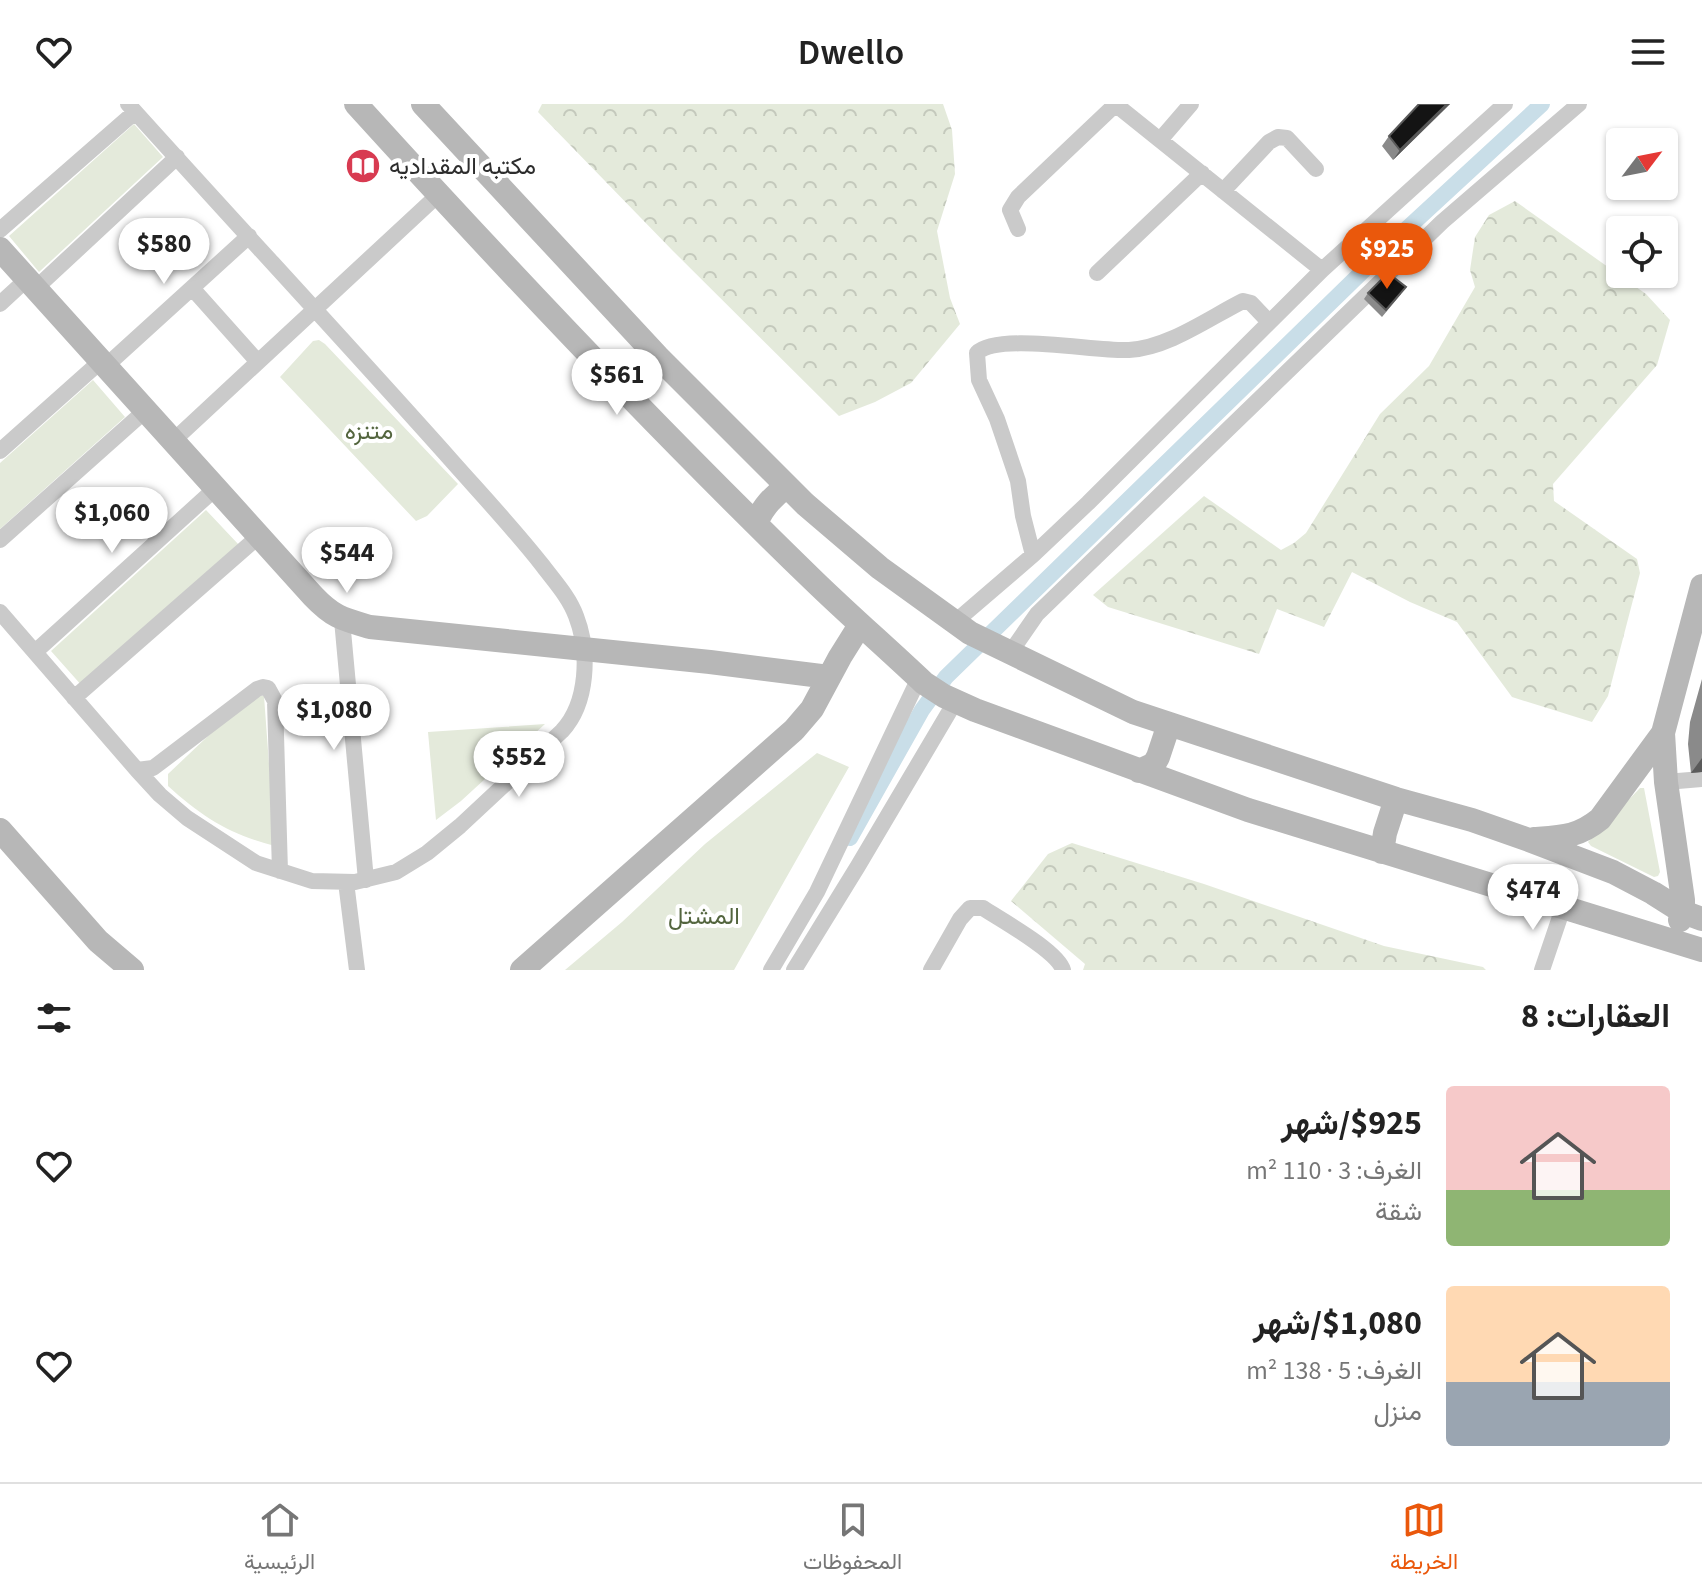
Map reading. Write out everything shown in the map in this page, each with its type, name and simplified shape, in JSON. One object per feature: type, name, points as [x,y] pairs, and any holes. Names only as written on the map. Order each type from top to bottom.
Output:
[{"type":"main road","points":[[423,104],[658,357],[787,487],[880,568],[962,628],[1133,712],[1529,840],[1613,872],[1692,915]]},
{"type":"main road","points":[[359,105],[626,392],[860,625],[936,690],[1139,771],[1248,810],[1702,950]]},
{"type":"main road","points":[[0,249],[329,612],[342,620],[370,627],[829,677]]},
{"type":"main road","points":[[626,392],[651,376],[658,357]]},
{"type":"main road","points":[[756,523],[765,506],[787,487]]},
{"type":"main road","points":[[1692,915],[1666,782],[1663,733],[1702,586]]},
{"type":"main road","points":[[522,970],[794,730],[812,709],[860,625]]},
{"type":"main road","points":[[1139,771],[1154,764],[1169,724]]},
{"type":"main road","points":[[1529,840],[1576,834],[1589,828],[1600,819],[1663,733]]},
{"type":"main road","points":[[1382,852],[1396,799]]},
{"type":"main road","points":[[0,830],[98,941],[132,970]]},
{"type":"main road","points":[[1651,935],[1672,931],[1692,915]]},
{"type":"street","points":[[1018,229],[1010,210],[1018,197],[1115,104],[1322,270]]},
{"type":"street","points":[[1160,140],[1191,104]]},
{"type":"street","points":[[962,628],[1322,270],[1505,104]]},
{"type":"street","points":[[1002,649],[1430,232],[1579,104]]},
{"type":"street","points":[[0,230],[132,108],[522,539],[571,605],[581,630],[584,673],[580,702],[570,723],[427,853],[396,872],[366,880],[312,881],[256,863],[187,818],[137,770],[0,612]]},
{"type":"street","points":[[1223,191],[1269,142],[1278,137],[1287,138],[1316,169]]},
{"type":"street","points":[[0,304],[31,284],[177,157]]},
{"type":"street","points":[[1097,273],[1202,173]]},
{"type":"street","points":[[173,441],[439,194]]},
{"type":"street","points":[[0,451],[249,236]]},
{"type":"street","points":[[192,288],[258,362]]},
{"type":"street","points":[[1033,555],[1018,481],[997,419],[979,380],[977,353],[983,347],[1031,343],[1129,350],[1155,346],[1243,301],[1251,303],[1269,322]]},
{"type":"street","points":[[0,540],[146,410]]},
{"type":"street","points":[[35,652],[216,488]]},
{"type":"street","points":[[74,698],[259,536]]},
{"type":"street","points":[[342,620],[366,880]]},
{"type":"street","points":[[137,770],[153,768],[257,689],[268,688],[275,701],[280,871]]},
{"type":"street","points":[[771,970],[936,690]]},
{"type":"street","points":[[794,970],[858,866],[936,690]]},
{"type":"street","points":[[1666,782],[1702,779]]},
{"type":"street","points":[[346,882],[355,969]]},
{"type":"street","points":[[931,970],[960,919],[970,908],[983,908],[1051,952],[1063,970]]},
{"type":"street","points":[[1542,970],[1563,908]]},
{"type":"green space","points":[[542,104],[943,104],[952,130],[955,174],[937,231],[950,298],[960,324],[911,383],[839,416],[538,112]]},
{"type":"green space","points":[[134,124],[163,157],[39,272],[9,236]]},
{"type":"green space","points":[[1515,201],[1606,266],[1606,288],[1638,288],[1670,320],[1657,365],[1553,484],[1554,501],[1637,559],[1640,573],[1608,696],[1592,722],[1512,697],[1457,622],[1352,572],[1324,627],[1277,609],[1259,654],[1108,607],[1093,595],[1204,496],[1281,550],[1306,533],[1380,414],[1429,366],[1475,287],[1470,270],[1475,237],[1489,215]]},
{"type":"green space","name":"متنزه","points":[[319,340],[458,484],[427,516],[416,521],[280,377],[313,341]]},
{"type":"green space","points":[[93,380],[125,417],[0,529],[0,463]]},
{"type":"green space","points":[[206,510],[239,545],[83,687],[51,651]]},
{"type":"green space","points":[[264,696],[275,846],[218,824],[168,786],[168,774],[247,699]]},
{"type":"green space","points":[[545,724],[461,801],[436,820],[428,732]]},
{"type":"green space","name":"المشتل","points":[[817,753],[849,767],[734,970],[565,970],[622,922],[705,844]]},
{"type":"green space","points":[[1640,788],[1644,788],[1660,872],[1654,877],[1588,842]]},
{"type":"green space","points":[[1072,843],[1204,884],[1384,946],[1486,970],[1083,970],[1085,964],[1011,901],[1048,854]]},
{"type":"building","points":[[1419,104],[1447,104],[1400,150],[1389,136]]},
{"type":"building","points":[[1388,273],[1406,287],[1386,310],[1368,293]]},
{"type":"waterway","points":[[850,838],[922,710],[946,677],[1399,236],[1542,104]]},
{"type":"place","name":"مكتبه المقداديه","points":[[363,166]]}]
